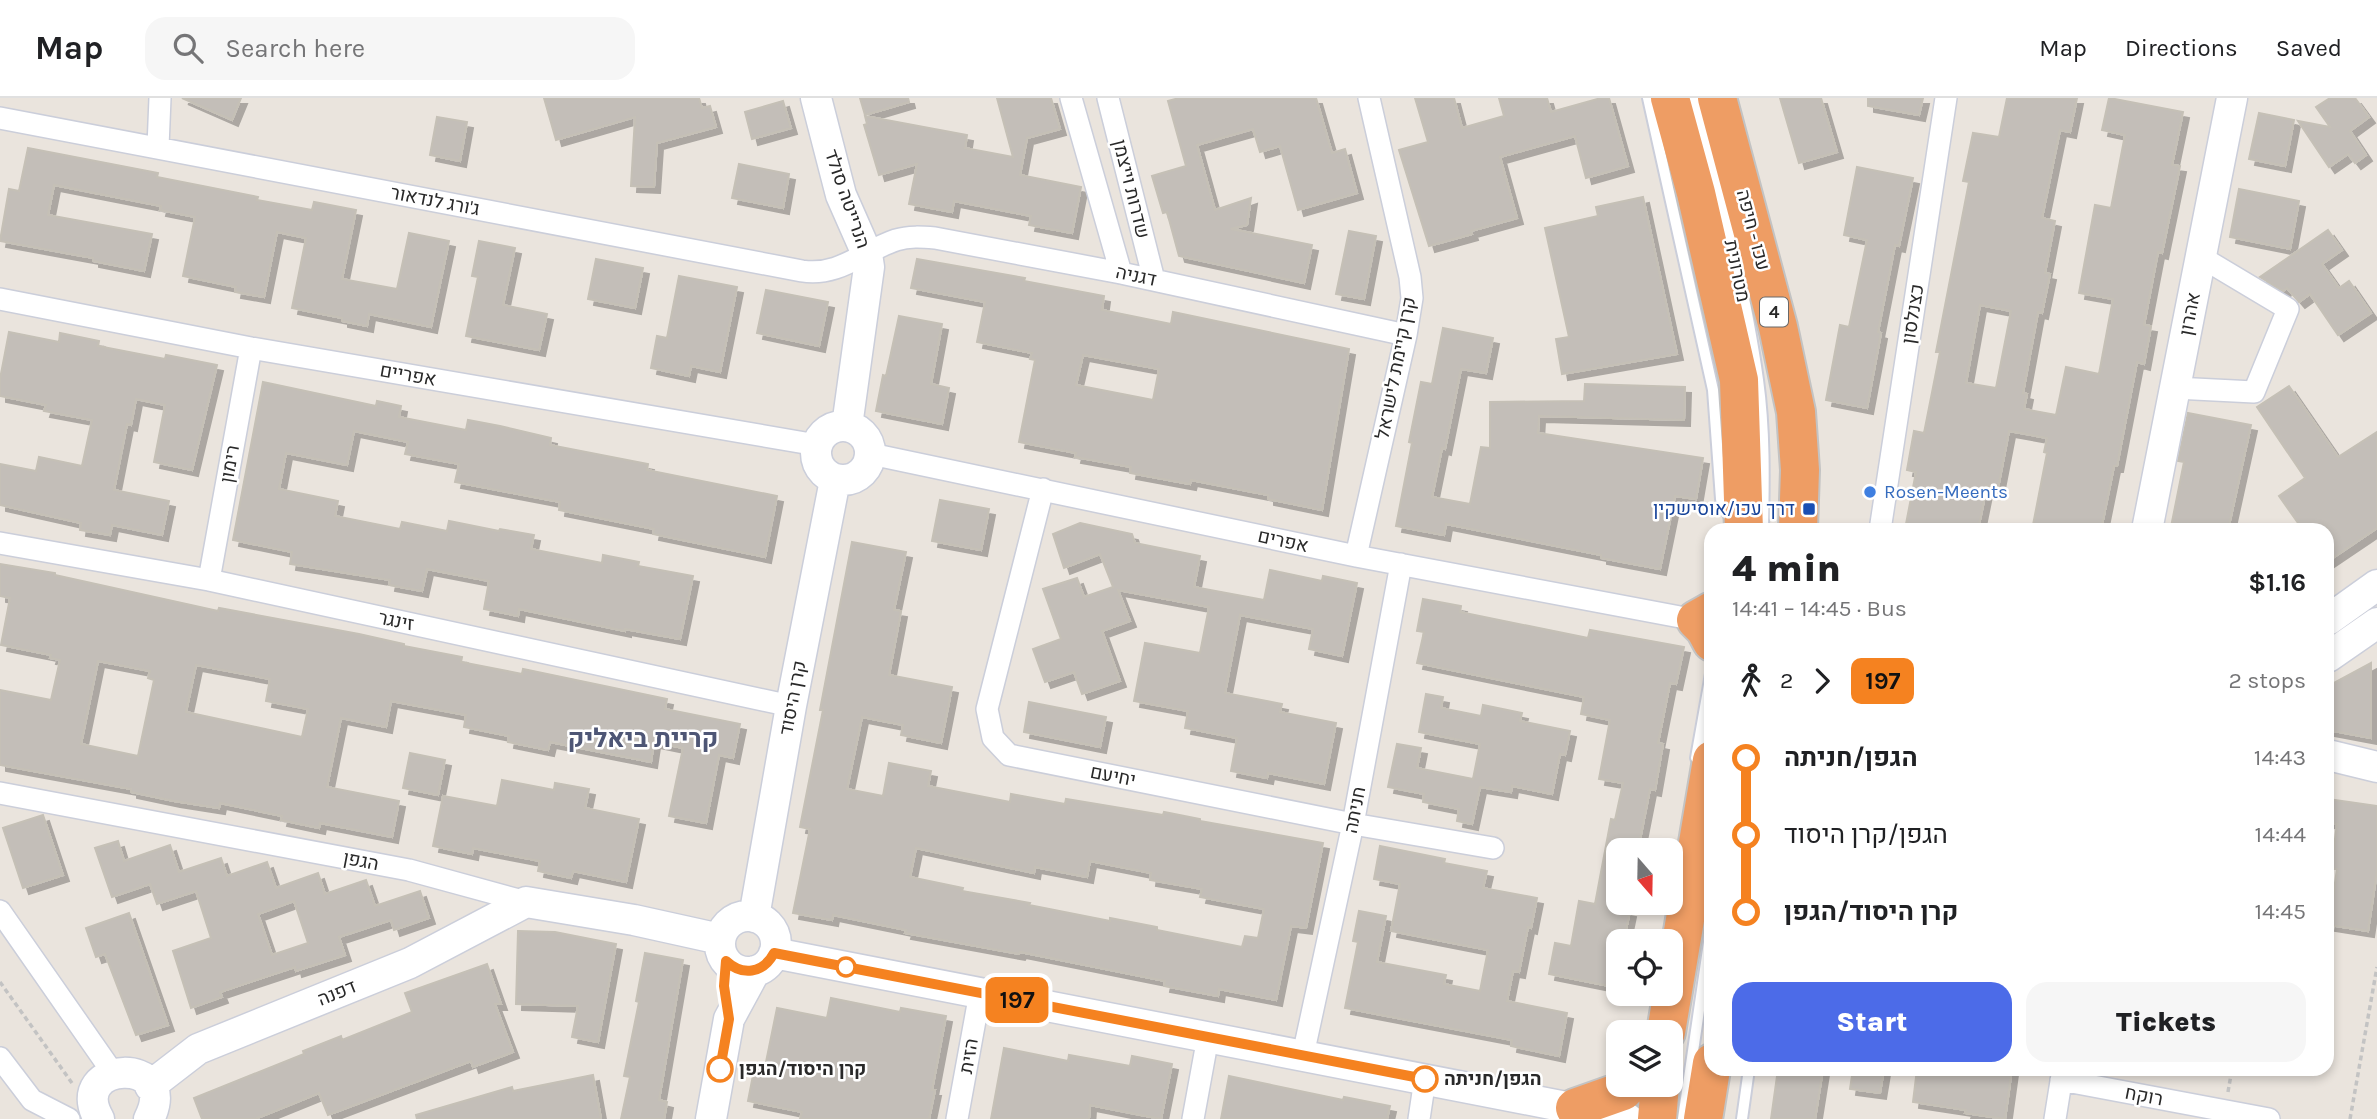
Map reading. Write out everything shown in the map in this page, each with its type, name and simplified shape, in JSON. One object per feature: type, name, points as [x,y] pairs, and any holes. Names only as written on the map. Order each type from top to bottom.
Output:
[{"type":"highway","points":[[1670,98],[1696,193],[1739,380],[1744,523]]},
{"type":"highway","name":"עכו - חיפה","points":[[1717,98],[1778,327],[1796,412],[1800,470],[1798,523]]},
{"type":"highway","points":[[1668,1020],[1703,762]]},
{"type":"highway","points":[[1583,1113],[1612,1097]]},
{"type":"street","points":[[158,148],[160,98]]},
{"type":"street","name":"הנרייטה סולד","points":[[816,98],[841,195],[867,254],[867,286],[846,426]]},
{"type":"street","name":"שדרות וייצמן","points":[[1071,98],[1121,272]]},
{"type":"street","name":"שדרות וייצמן","points":[[1108,98],[1154,280]]},
{"type":"street","name":"קרן קיימת לישראל","points":[[1356,556],[1412,298],[1410,278],[1369,98]]},
{"type":"street","name":"כצנלסון","points":[[1881,523],[1946,98]]},
{"type":"street","name":"אהרון","points":[[2148,523],[2232,98]]},
{"type":"street","name":"ג'ורג לנדאור","points":[[0,118],[802,271],[829,271],[867,254]]},
{"type":"street","name":"דגניה","points":[[867,254],[896,240],[914,236],[1121,272],[1406,335]]},
{"type":"street","points":[[2175,388],[2254,392],[2288,309],[2201,257]]},
{"type":"street","name":"אפריים","points":[[0,299],[251,348],[817,445]]},
{"type":"street","name":"רימון","points":[[209,580],[251,348]]},
{"type":"street","points":[[846,426],[855,428],[867,439],[871,454],[869,463],[859,476],[852,480],[835,480],[821,470],[817,462],[817,445],[828,430],[846,426]]},
{"type":"street","name":"אפרים","points":[[871,454],[1356,556],[1704,624]]},
{"type":"street","name":"קרן היסוד","points":[[754,917],[835,480]]},
{"type":"street","name":"יחיעם","points":[[1043,489],[987,709],[993,738],[1009,755],[1353,824],[1493,848]]},
{"type":"street","name":"זינגר","points":[[0,543],[209,580],[791,706]]},
{"type":"street","name":"חניתה","points":[[1303,1055],[1353,824],[1401,564]]},
{"type":"street","points":[[2334,616],[2377,585]]},
{"type":"street","points":[[2334,653],[2377,623]]},
{"type":"street","points":[[2334,756],[2377,767]]},
{"type":"street","name":"הגפן","points":[[0,793],[409,870],[526,902],[634,920],[723,950]]},
{"type":"street","name":"דפנה","points":[[150,1086],[198,1049],[410,963],[526,902]]},
{"type":"street","points":[[0,911],[113,1073]]},
{"type":"street","points":[[711,1119],[729,1019],[724,986],[723,950],[729,923],[736,918],[754,917],[763,920],[774,935],[765,962],[729,1019]]},
{"type":"street","points":[[723,950],[738,970],[765,962],[980,993],[1425,1079],[1583,1113],[1628,1119]]},
{"type":"street","name":"הזית","points":[[957,1119],[980,993]]},
{"type":"street","points":[[1193,1119],[1208,1037]]},
{"type":"street","points":[[0,1058],[32,1100],[90,1118],[94,1096],[101,1082],[113,1073],[130,1072],[138,1075],[150,1086],[155,1102],[149,1119]]},
{"type":"street","points":[[2055,1119],[2062,1076]]},
{"type":"street","name":"רוקח","points":[[2066,1076],[2224,1115],[2269,1119]]},
{"type":"street","points":[[1419,1119],[1425,1079]]},
{"type":"lane","points":[[1648,98],[1713,390],[1721,499],[1733,523]]},
{"type":"lane","name":"מטרונית","points":[[1694,98],[1741,286],[1759,382],[1765,469],[1763,523]]},
{"type":"lane","points":[[1796,412],[1797,365]]},
{"type":"lane","points":[[1689,1107],[1704,986]]},
{"type":"lane","points":[[1742,1119],[1748,1076]]},
{"type":"path","points":[[2350,1119],[2377,967]]},
{"type":"path","points":[[0,982],[72,1083]]},
{"type":"building","points":[[182,98],[241,98],[232,120]]},
{"type":"building","points":[[544,98],[699,98],[702,108],[710,106],[716,127],[657,143],[654,187],[631,186],[635,117],[556,140]]},
{"type":"building","points":[[860,98],[908,98],[909,102],[865,115]]},
{"type":"building","points":[[997,98],[1051,98],[1060,129],[1027,138],[1020,175],[1081,187],[1072,233],[1029,225],[1031,216],[954,201],[952,212],[909,204],[917,164],[879,175],[864,125],[867,124],[865,116],[967,135],[965,148],[1013,157]]},
{"type":"building","points":[[1179,98],[1316,98],[1332,153],[1345,149],[1357,193],[1298,210],[1280,146],[1260,152],[1253,129],[1197,145],[1215,210],[1251,198],[1247,225],[1231,229],[1312,245],[1304,283],[1179,256],[1167,212],[1163,213],[1152,176],[1186,166],[1168,101]]},
{"type":"building","points":[[1415,98],[1454,98],[1462,128],[1504,116],[1499,98],[1547,98],[1551,112],[1609,98],[1628,166],[1586,178],[1575,136],[1500,157],[1517,218],[1429,246],[1399,150],[1428,142]]},
{"type":"building","points":[[1780,98],[1821,98],[1837,152],[1799,163]]},
{"type":"building","points":[[1868,98],[1923,98],[1919,115],[1868,106]]},
{"type":"building","points":[[2007,98],[2077,98],[2070,132],[2060,130],[2042,218],[2055,221],[2045,273],[2050,274],[2042,313],[2038,312],[2023,393],[2027,394],[2024,409],[2056,415],[2066,367],[2099,374],[2113,299],[2079,293],[2095,205],[2111,208],[2125,135],[2102,130],[2109,98],[2183,112],[2172,165],[2180,166],[2162,253],[2158,252],[2144,325],[2151,326],[2144,364],[2137,362],[2117,466],[2114,466],[2102,523],[2033,523],[2047,453],[2044,452],[2047,438],[2009,431],[1998,488],[1987,486],[1979,523],[1906,523],[1916,472],[1907,470],[1914,431],[1924,433],[1940,352],[1936,352],[1969,182],[1963,181],[1973,133],[1999,137]],"holes":[[[1980,305],[2011,311],[1996,388],[1966,383]]]},
{"type":"building","points":[[2330,98],[2355,98],[2369,117],[2350,131],[2366,155],[2355,163],[2348,154],[2329,167],[2298,121],[2330,127],[2316,107]]},
{"type":"building","points":[[783,101],[791,128],[752,139],[745,112]]},
{"type":"building","points":[[2259,113],[2294,120],[2285,166],[2249,159]]},
{"type":"building","points":[[437,117],[467,122],[460,161],[430,155]]},
{"type":"building","points":[[28,148],[158,173],[157,177],[258,197],[257,200],[312,210],[314,202],[356,210],[342,279],[397,289],[409,233],[449,241],[431,327],[369,314],[367,326],[292,308],[306,238],[277,232],[264,297],[235,292],[236,287],[183,276],[195,217],[160,210],[161,206],[54,185],[48,215],[152,234],[144,271],[93,261],[93,258],[0,241],[9,189],[19,191]]},
{"type":"building","points":[[739,164],[789,174],[783,208],[732,198]]},
{"type":"building","points":[[1857,167],[1913,178],[1899,246],[1895,245],[1867,408],[1826,400],[1840,325],[1849,327],[1867,240],[1844,235]]},
{"type":"building","points":[[2239,189],[2299,201],[2290,249],[2230,237]]},
{"type":"building","points":[[1643,197],[1677,354],[1562,374],[1556,339],[1569,337],[1545,228],[1598,216],[1596,207]]},
{"type":"building","points":[[2328,230],[2342,250],[2322,264],[2339,288],[2349,281],[2371,313],[2338,335],[2310,294],[2299,302],[2287,288],[2283,291],[2260,277]]},
{"type":"building","points":[[1349,231],[1376,236],[1364,299],[1336,294]]},
{"type":"building","points":[[479,241],[515,248],[503,305],[547,314],[539,350],[466,336],[478,277],[472,276]]},
{"type":"building","points":[[596,259],[643,268],[635,308],[588,299]]},
{"type":"building","points":[[917,259],[1025,278],[1024,281],[1104,296],[1102,310],[1171,324],[1173,312],[1349,349],[1322,510],[1268,499],[1268,495],[1191,480],[1190,484],[1130,473],[1131,467],[1075,457],[1076,453],[1019,442],[1035,360],[1030,359],[1032,353],[977,342],[985,302],[911,288]],"holes":[[[1083,355],[1159,369],[1153,400],[1076,385]]]},
{"type":"building","points":[[679,276],[737,287],[720,372],[691,366],[689,376],[651,368],[657,336],[667,338]]},
{"type":"building","points":[[766,290],[828,302],[819,346],[757,333]]},
{"type":"building","points":[[899,316],[942,324],[931,384],[949,388],[942,424],[876,411]]},
{"type":"building","points":[[1443,328],[1493,338],[1486,373],[1461,369],[1432,497],[1470,504],[1481,447],[1490,448],[1490,402],[1584,401],[1585,384],[1685,387],[1684,420],[1539,416],[1538,433],[1703,458],[1696,499],[1675,496],[1660,569],[1446,524],[1444,535],[1396,526],[1421,382],[1432,384]]},
{"type":"building","points":[[9,332],[59,342],[60,333],[99,341],[98,346],[165,359],[166,355],[217,365],[192,470],[154,462],[165,405],[136,399],[131,425],[127,424],[114,490],[169,501],[162,535],[112,525],[110,535],[80,530],[81,523],[0,505],[0,464],[36,471],[39,457],[82,466],[92,420],[44,411],[46,405],[0,396],[0,379]]},
{"type":"building","points":[[263,382],[376,406],[377,401],[401,406],[399,417],[466,430],[468,420],[500,426],[551,438],[550,445],[648,464],[647,470],[777,496],[765,557],[653,534],[654,529],[559,510],[560,502],[455,482],[459,464],[405,454],[408,442],[354,431],[347,465],[286,453],[279,489],[338,501],[335,516],[400,529],[402,522],[447,531],[449,521],[499,531],[500,529],[534,535],[531,549],[602,563],[603,555],[639,562],[638,566],[693,576],[680,639],[625,631],[519,609],[518,616],[484,609],[489,581],[427,569],[422,591],[389,585],[390,580],[290,564],[292,552],[233,540]]},
{"type":"building","points":[[2289,386],[2338,457],[2377,432],[2377,528],[2334,557],[2334,523],[2298,523],[2279,496],[2305,478],[2257,407]]},
{"type":"building","points":[[2188,413],[2251,425],[2230,523],[2172,523],[2184,462],[2178,461]]},
{"type":"building","points":[[940,500],[989,509],[981,550],[932,541]]},
{"type":"building","points":[[1080,523],[1132,534],[1135,543],[1200,556],[1194,587],[1264,600],[1270,570],[1322,581],[1323,576],[1357,583],[1342,656],[1309,649],[1313,629],[1240,615],[1225,693],[1282,704],[1280,712],[1336,723],[1324,784],[1268,773],[1267,778],[1231,771],[1237,738],[1185,728],[1188,711],[1134,701],[1145,643],[1200,653],[1209,607],[1118,590],[1130,621],[1102,631],[1120,681],[1082,694],[1074,672],[1045,682],[1033,649],[1061,639],[1043,589],[1077,578],[1084,597],[1113,587],[1100,554],[1064,568],[1053,534]]},
{"type":"building","points":[[852,542],[906,552],[894,610],[901,611],[889,675],[952,687],[941,743],[901,735],[903,725],[862,717],[847,789],[883,796],[889,763],[931,771],[928,786],[1010,802],[1011,794],[1065,804],[1066,799],[1163,815],[1164,812],[1323,843],[1306,928],[1291,926],[1276,1000],[1219,989],[1218,996],[1164,986],[1165,981],[1020,952],[1019,954],[905,933],[906,930],[833,915],[832,920],[793,913],[810,829],[800,827],[823,710],[820,710]],"holes":[[[916,848],[1034,873],[1035,867],[1087,877],[1090,861],[1151,873],[1150,880],[1202,889],[1200,897],[1264,909],[1258,938],[1245,936],[1242,947],[1157,930],[1157,927],[1110,918],[1110,921],[962,891],[963,888],[910,877]]]},
{"type":"building","points":[[0,564],[55,573],[218,611],[219,608],[359,634],[462,657],[461,662],[522,674],[523,669],[667,699],[665,709],[740,724],[733,758],[719,755],[706,823],[669,816],[683,748],[654,742],[651,762],[550,742],[548,750],[508,742],[509,736],[464,727],[466,715],[391,701],[386,727],[341,718],[327,787],[399,801],[392,837],[320,823],[319,828],[281,820],[282,816],[220,803],[219,808],[174,801],[131,792],[131,789],[0,765],[0,690],[51,700],[60,660],[50,658],[51,655],[1,645],[10,598],[0,596]],"holes":[[[98,661],[150,671],[148,678],[154,680],[138,756],[81,744]],[[196,665],[270,679],[266,701],[308,709],[302,737],[186,712]]]},
{"type":"building","points":[[1423,599],[1461,606],[1460,612],[1588,638],[1590,630],[1684,647],[1676,684],[1670,683],[1658,743],[1663,744],[1655,790],[1650,789],[1640,838],[1607,838],[1611,819],[1615,820],[1623,783],[1599,779],[1610,720],[1581,714],[1584,697],[1417,663],[1424,632],[1417,631]]},
{"type":"building","points":[[2371,663],[2371,738],[2334,731],[2334,683]]},
{"type":"building","points":[[1426,694],[1443,697],[1441,708],[1481,716],[1483,705],[1522,713],[1520,721],[1570,731],[1565,755],[1560,754],[1552,794],[1512,786],[1511,792],[1480,787],[1472,824],[1457,821],[1459,809],[1423,802],[1424,794],[1388,787],[1397,744],[1421,748],[1417,768],[1473,779],[1480,744],[1419,732]]},
{"type":"building","points":[[1029,702],[1106,717],[1100,747],[1024,732]]},
{"type":"building","points":[[410,753],[445,760],[438,795],[403,788]]},
{"type":"building","points":[[502,780],[554,790],[555,783],[589,789],[585,808],[639,819],[626,882],[573,871],[571,878],[538,871],[540,861],[473,848],[472,854],[433,846],[443,796],[497,806]]},
{"type":"building","points":[[2334,800],[2377,806],[2377,871],[2368,931],[2334,926],[2337,869],[2334,869],[2334,846],[2337,824],[2334,823]]},
{"type":"building","points":[[43,815],[63,875],[23,888],[3,828]]},
{"type":"building","points":[[118,841],[124,861],[170,845],[179,872],[221,858],[227,876],[267,862],[276,888],[318,873],[325,894],[366,880],[375,906],[420,891],[429,918],[394,930],[391,920],[339,937],[345,955],[296,971],[295,967],[220,992],[222,997],[191,1008],[173,951],[211,938],[196,891],[157,904],[150,884],[112,897],[95,848]],"holes":[[[294,901],[308,943],[272,955],[258,914]]]},
{"type":"building","points":[[1380,846],[1445,859],[1444,863],[1487,871],[1483,888],[1537,898],[1519,972],[1513,971],[1507,1001],[1567,1013],[1559,1056],[1511,1046],[1512,1040],[1345,1008],[1358,942],[1353,941],[1359,911],[1386,916],[1377,962],[1446,975],[1444,984],[1480,991],[1488,950],[1391,931],[1400,884],[1374,879]]},
{"type":"building","points":[[1606,846],[1606,915],[1629,915],[1626,929],[1606,929],[1606,985],[1549,974],[1555,943],[1571,946],[1579,901],[1595,904]]},
{"type":"building","points":[[129,913],[168,1025],[136,1035],[105,954],[96,957],[86,928]]},
{"type":"building","points":[[518,931],[555,932],[616,944],[598,1042],[572,1037],[578,1006],[516,1004]]},
{"type":"building","points":[[645,953],[683,960],[659,1100],[667,1102],[664,1119],[621,1119],[630,1077],[624,1076],[639,1002],[636,1001]]},
{"type":"building","points":[[487,964],[501,1004],[495,1004],[513,1052],[473,1067],[471,1061],[328,1115],[319,1093],[255,1119],[202,1119],[194,1098],[304,1054],[303,1051],[341,1036],[342,1040],[412,1012],[405,993]]},
{"type":"building","points":[[831,998],[900,1012],[901,1008],[946,1016],[929,1119],[800,1119],[802,1112],[748,1101],[755,1065],[765,1067],[777,1008],[827,1018]]},
{"type":"building","points":[[1004,1048],[1068,1061],[1069,1055],[1130,1066],[1132,1056],[1172,1064],[1161,1119],[1090,1105],[1089,1119],[991,1119]]},
{"type":"building","points":[[593,1075],[601,1119],[417,1119],[416,1115],[512,1087],[513,1091]]},
{"type":"building","points":[[1229,1076],[1343,1100],[1344,1097],[1390,1106],[1387,1119],[1221,1119]]},
{"type":"building","points":[[1777,1076],[1822,1076],[1815,1119],[1771,1119]]},
{"type":"building","points":[[1852,1076],[1883,1076],[1880,1093],[1850,1089]]},
{"type":"building","points":[[1916,1076],[2011,1076],[2005,1119],[1913,1102]]},
{"type":"bus line","name":"197","points":[[720,1069],[729,1019],[724,986],[726,961],[738,970],[755,971],[770,961],[774,953],[1425,1079]]},
{"type":"place","name":"Rosen-Meents","points":[[1870,492]]},
{"type":"place","name":"דרך עכו/אוסישקין","points":[[1809,509]]},
{"type":"place","name":"קרן היסוד/הגפן","points":[[720,1069]]},
{"type":"place","name":"הגפן/חניתה","points":[[1425,1079]]},
{"type":"district","name":"קריית ביאליק","points":[[643,738]]}]
